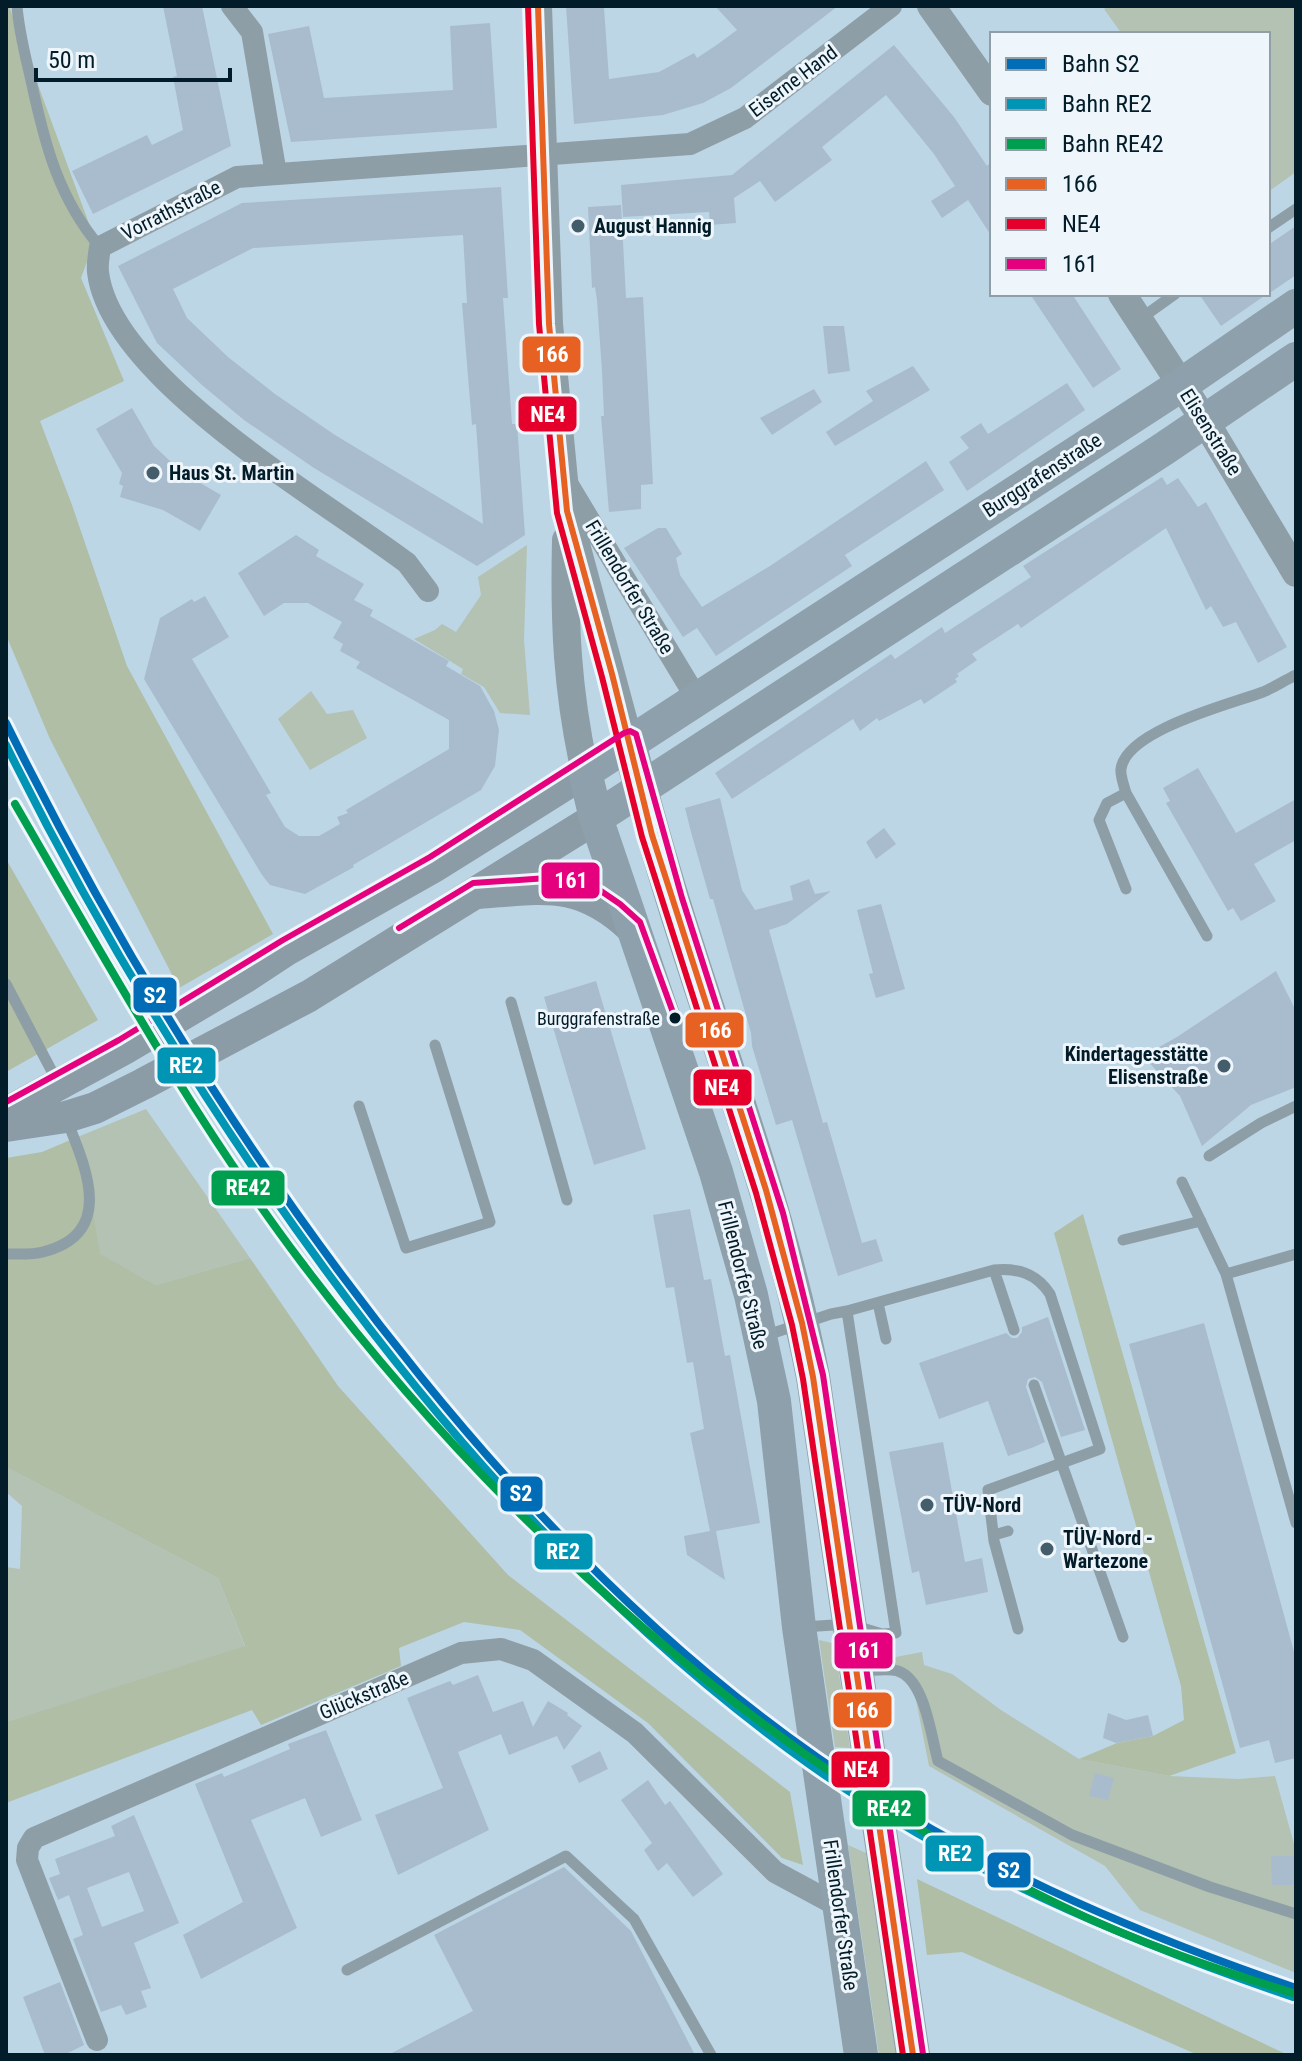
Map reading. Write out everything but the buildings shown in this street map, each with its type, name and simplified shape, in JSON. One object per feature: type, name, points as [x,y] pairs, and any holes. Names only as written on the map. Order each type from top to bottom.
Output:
[{"type":"main road","name":"Burggrafenstraße","points":[[6,1113],[124,1049],[288,949],[435,866],[1181,385],[1296,306]]},
{"type":"main road","points":[[6,1126],[66,1117],[95,1108],[270,1018],[596,818],[1296,359]]},
{"type":"main road","name":"Frillendorfer Straße","points":[[629,741],[655,845],[766,1190],[802,1323],[813,1377],[913,2055]]},
{"type":"main road","name":"Frillendorfer Straße","points":[[585,772],[596,818],[632,928],[716,1172],[751,1295],[774,1401],[799,1627],[861,2055]]},
{"type":"main road","points":[[476,893],[548,888],[574,891],[615,912],[632,928]]},
{"type":"street","points":[[232,6],[252,32],[276,174]]},
{"type":"street","name":"Frillendorfer Straße","points":[[538,6],[549,324],[567,511],[564,612],[572,713],[585,772]]},
{"type":"street","name":"Eiserne Hand","points":[[544,153],[690,144],[745,118],[891,6]]},
{"type":"street","points":[[931,6],[990,89]]},
{"type":"street","name":"Vorrathstraße","points":[[428,591],[407,563],[199,413],[141,357],[111,311],[102,287],[98,270],[100,247],[237,177],[544,153]]},
{"type":"street","name":"Elisenstraße","points":[[1123,296],[1205,421],[1296,573]]},
{"type":"street","name":"Frillendorfer Straße","points":[[563,476],[697,699]]},
{"type":"street","name":"Frillendorfer Straße","points":[[567,511],[629,741]]},
{"type":"street","name":"Glückstraße","points":[[97,2040],[27,1860],[28,1848],[34,1838],[461,1653],[501,1649],[533,1660],[635,1733],[775,1872],[840,1907]]},
{"type":"lane","points":[[17,6],[19,31],[49,157],[77,216],[100,247]]},
{"type":"lane","points":[[1270,227],[1296,209]]},
{"type":"lane","points":[[1138,320],[1172,296]]},
{"type":"lane","points":[[1207,936],[1126,793],[1121,769],[1128,755],[1145,739],[1174,723],[1267,690],[1296,675]]},
{"type":"lane","points":[[1126,793],[1107,803],[1099,820],[1126,889]]},
{"type":"lane","points":[[6,984],[58,1083]]},
{"type":"lane","points":[[511,1002],[567,1200]]},
{"type":"lane","points":[[359,1106],[406,1248],[490,1222],[435,1045]]},
{"type":"lane","points":[[1209,1156],[1261,1123],[1296,1106]]},
{"type":"lane","points":[[6,1254],[42,1252],[69,1242],[87,1221],[91,1192],[87,1172],[66,1117]]},
{"type":"lane","points":[[1182,1182],[1226,1274],[1296,1523]]},
{"type":"lane","points":[[1123,1240],[1201,1221]]},
{"type":"lane","points":[[1226,1274],[1296,1254]]},
{"type":"lane","points":[[760,1337],[994,1270],[1013,1268],[1041,1281],[1050,1294],[1100,1449],[988,1490],[994,1535],[1018,1629]]},
{"type":"lane","points":[[994,1270],[1014,1330]]},
{"type":"lane","points":[[878,1303],[886,1339]]},
{"type":"lane","points":[[799,1627],[849,1624],[882,1634],[896,1633],[847,1311]]},
{"type":"lane","points":[[1034,1385],[1093,1565],[1123,1637]]},
{"type":"lane","points":[[994,1535],[1008,1531]]},
{"type":"lane","points":[[1009,1593],[1023,1589]]},
{"type":"lane","points":[[856,1671],[895,1670],[907,1675],[917,1686],[921,1697],[938,1761],[1072,1835],[1210,1887],[1296,1914]]},
{"type":"lane","points":[[347,1970],[566,1856],[634,1919],[711,2055]]},
{"type":"green space","points":[[6,6],[9,6],[95,240],[81,278],[124,381],[40,421],[127,666],[273,934],[179,988],[50,739],[6,635]]},
{"type":"green space","points":[[1109,6],[1296,6],[1296,172],[1270,191],[1270,32],[1121,32],[1104,9]]},
{"type":"green space","points":[[527,545],[524,640],[530,715],[500,713],[484,687],[461,674],[463,669],[414,639],[442,624],[456,632],[481,595],[478,577]]},
{"type":"green space","points":[[311,691],[327,714],[353,710],[367,738],[310,770],[278,719]]},
{"type":"green space","points":[[6,859],[98,1020],[6,1072]]},
{"type":"green space","points":[[146,1109],[250,1258],[156,1285],[99,1254],[80,1136]]},
{"type":"green space","points":[[80,1136],[100,1254],[156,1285],[250,1258],[338,1386],[508,1575],[790,1792],[803,1865],[782,1858],[648,1723],[520,1630],[464,1622],[399,1648],[401,1666],[261,1725],[252,1710],[6,1803],[6,1722],[245,1646],[218,1578],[6,1467],[6,1158],[42,1152]]},
{"type":"green space","points":[[1083,1214],[1236,1753],[1169,1776],[1079,1759],[1117,1743],[1153,1736],[1184,1720],[1181,1686],[1054,1233]]},
{"type":"green space","points":[[6,1467],[218,1578],[245,1647],[6,1722],[6,1567],[20,1569],[22,1506],[6,1492]]},
{"type":"green space","points":[[819,1640],[832,1643],[835,1647],[850,1748],[835,1747]]},
{"type":"green space","points":[[922,1652],[924,1665],[952,1674],[1001,1710],[1079,1759],[1169,1776],[1238,1779],[1275,1776],[1296,1851],[1296,1973],[1140,1910],[1105,1866],[929,1766],[915,1695],[904,1680],[887,1674],[885,1659]]},
{"type":"green space","points":[[848,1845],[866,1853],[896,2055],[879,2055]]},
{"type":"green space","points":[[917,1879],[1288,2055],[1198,2055],[962,1952],[927,1955]]},
{"type":"rail line","name":"S2","points":[[6,723],[96,895],[145,979],[195,1061],[303,1222],[465,1430],[510,1482],[606,1581],[656,1629],[762,1717],[818,1758],[931,1829],[1109,1917],[1296,1988]]},
{"type":"rail line","name":"RE2","points":[[6,745],[65,859],[128,970],[265,1185],[383,1346],[446,1424],[581,1570],[654,1639],[730,1704],[809,1764],[923,1837],[982,1869],[1104,1925],[1293,1997]]},
{"type":"rail line","name":"RE42","points":[[15,804],[151,1038],[262,1208],[379,1360],[462,1453],[550,1543],[644,1628],[742,1708],[844,1781],[951,1847],[1060,1905],[1117,1931],[1206,1965],[1296,1994]]},
{"type":"transit line","name":"NE4","points":[[528,6],[539,324],[557,513],[642,837],[756,1193],[792,1325],[803,1379],[903,2055]]},
{"type":"transit line","name":"166","points":[[538,6],[549,324],[567,511],[652,835],[766,1190],[802,1323],[813,1377],[913,2055]]},
{"type":"transit line","name":"161","points":[[6,1102],[119,1040],[283,940],[430,857],[624,733],[630,731],[636,734],[682,898],[783,1213],[823,1375],[923,2054]]},
{"type":"transit line","name":"161","points":[[399,928],[473,883],[548,878],[577,881],[601,891],[640,922],[675,1018]]},
{"type":"place","name":"August Hannig","points":[[578,226]]},
{"type":"place","name":"Haus St. Martin","points":[[153,473]]},
{"type":"place","name":"Burggrafenstraße","points":[[675,1018]]},
{"type":"place","name":"Kindertagesstätte Elisenstraße","points":[[1224,1066]]},
{"type":"place","name":"TÜV-Nord","points":[[927,1505]]},
{"type":"place","name":"TÜV-Nord - Wartezone","points":[[1047,1549]]}]
